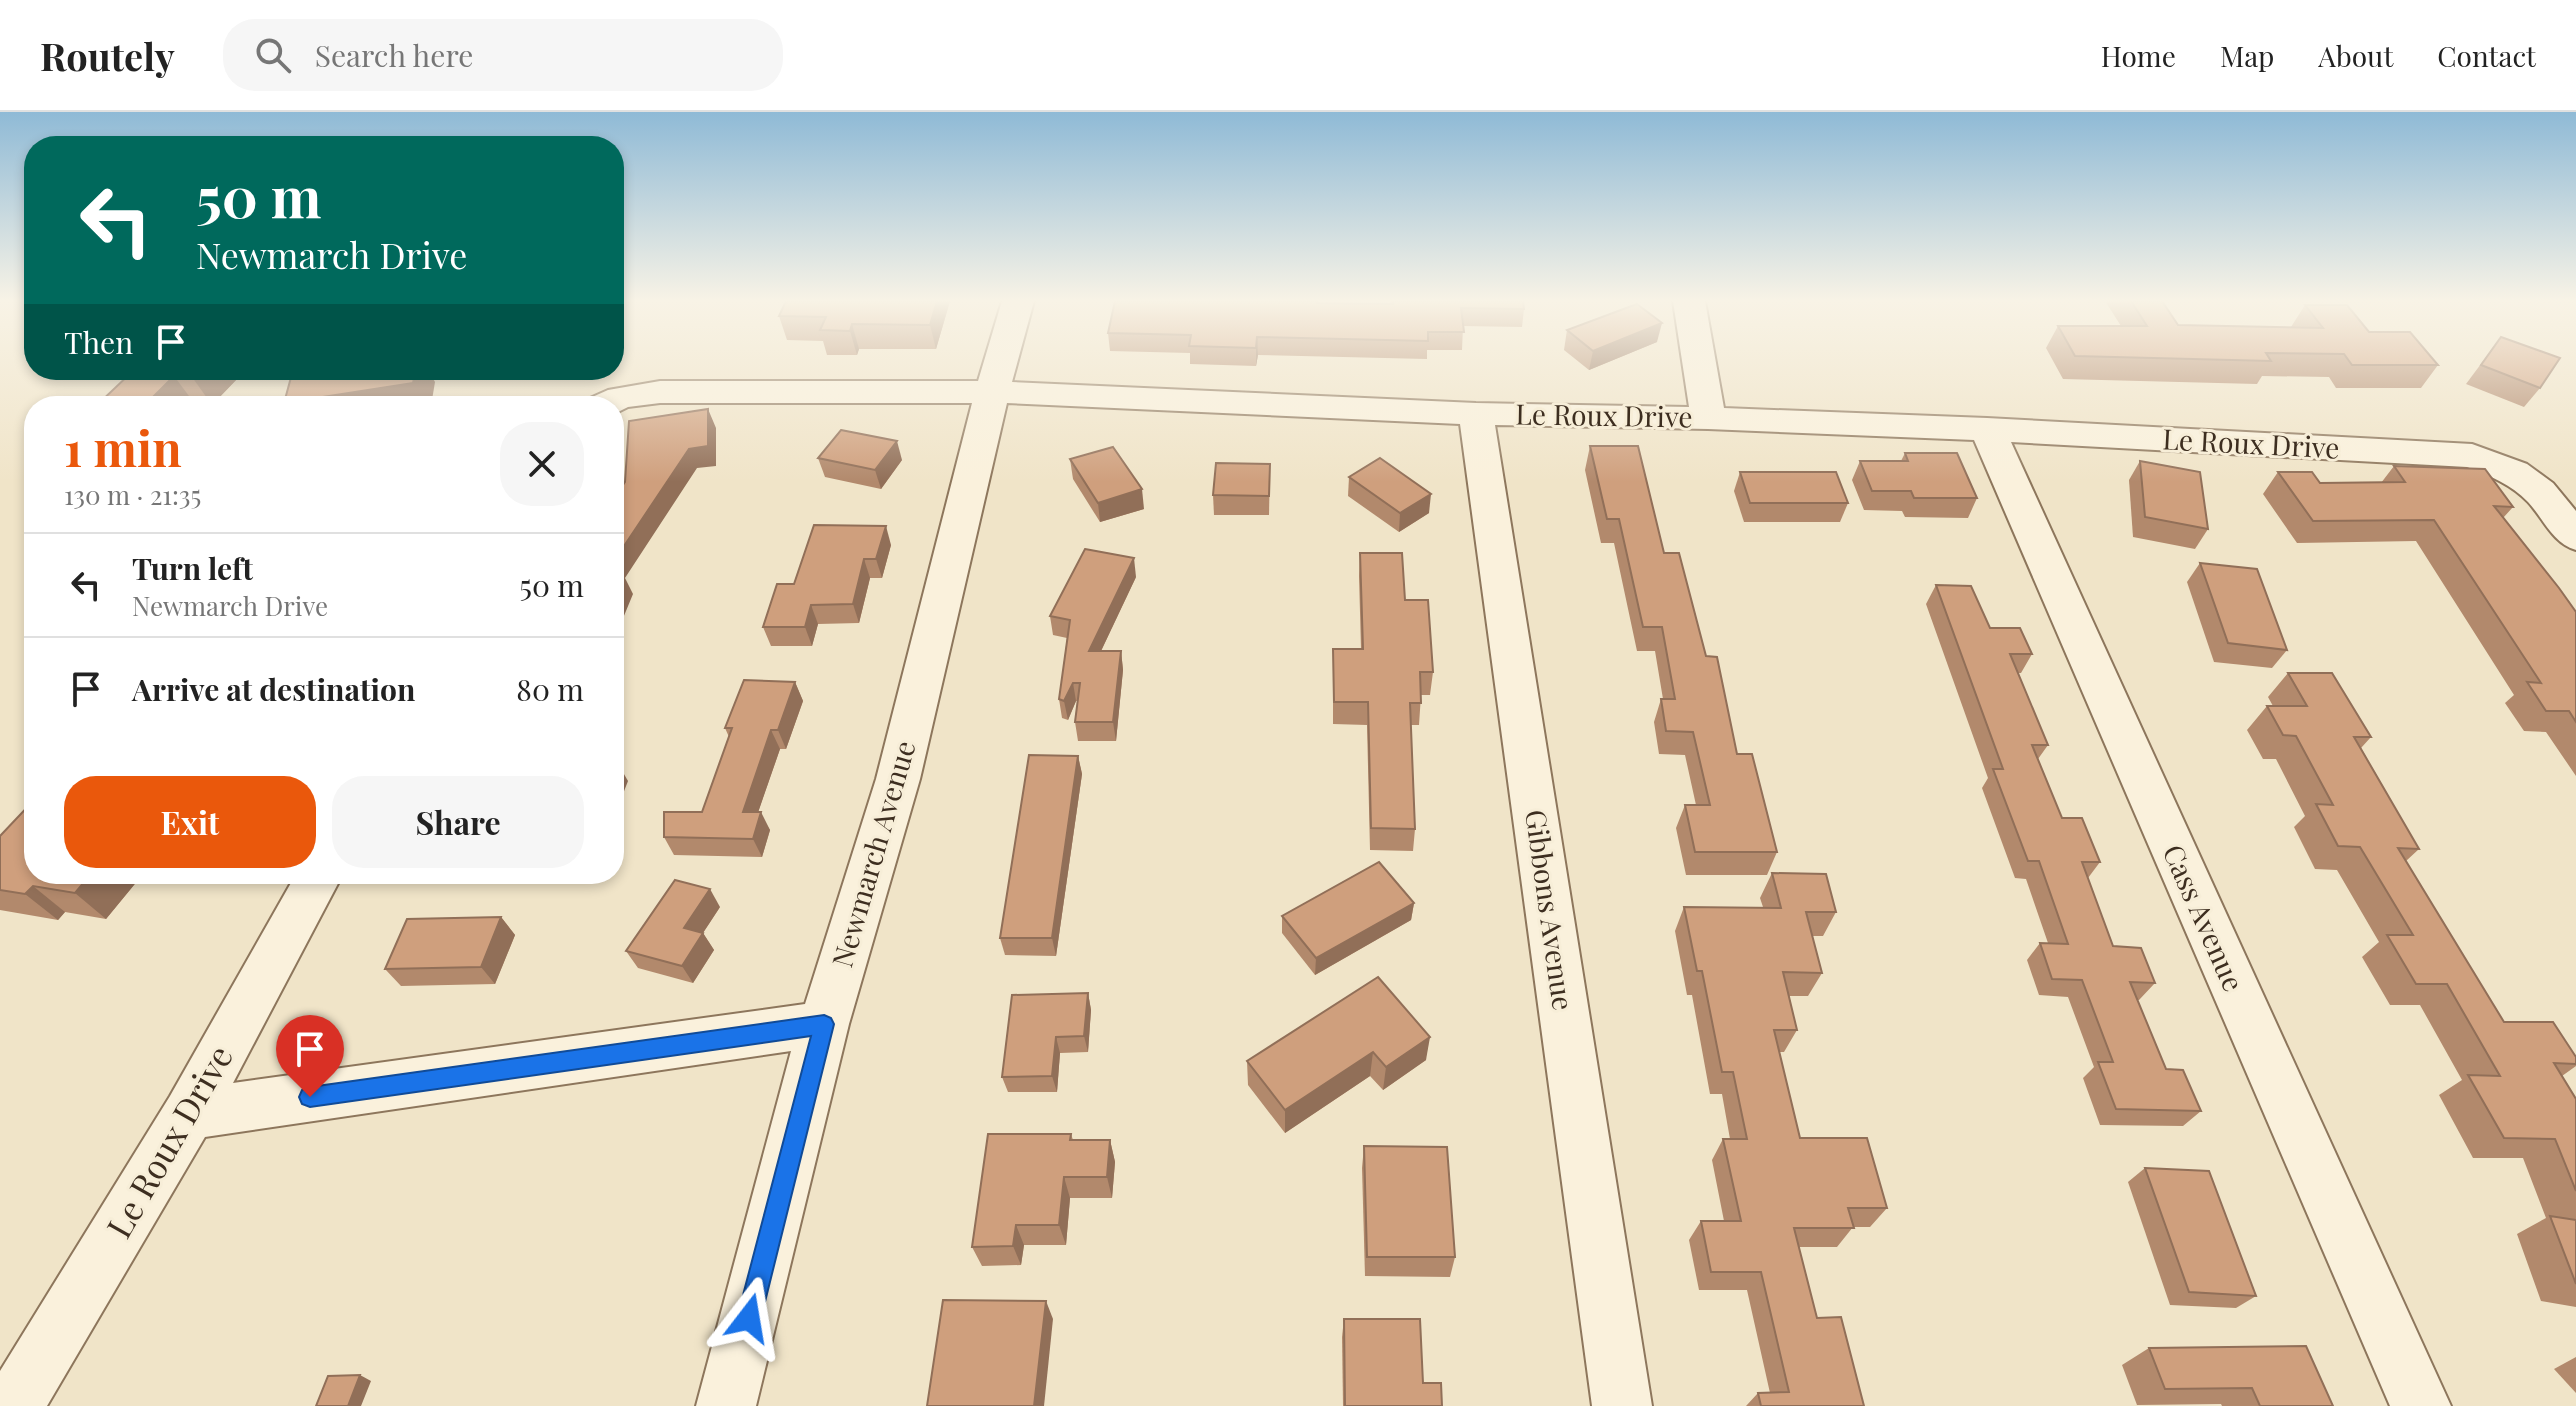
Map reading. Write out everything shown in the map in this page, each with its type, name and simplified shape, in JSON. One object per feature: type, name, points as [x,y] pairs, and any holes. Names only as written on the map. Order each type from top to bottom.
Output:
[{"type":"street","name":"Newmarch Avenue","points":[[726,1406],[824,1024],[898,779],[1001,361]]},
{"type":"street","points":[[1699,361],[1708,418]]},
{"type":"street","name":"Le Roux Drive","points":[[624,397],[660,392],[992,392],[1476,414],[1708,418],[1987,429],[2472,456],[2514,472],[2531,486],[2576,537]]},
{"type":"street","name":"Gibbons Avenue","points":[[1476,414],[1622,1406]]},
{"type":"street","name":"Cass Avenue","points":[[1987,429],[2421,1406]]},
{"type":"street","name":"Le Roux Drive","points":[[13,1406],[189,1114],[315,884]]},
{"type":"street","points":[[189,1114],[824,1024]]},
{"type":"building","points":[[2349,361],[2435,361],[2438,365],[2352,365]]},
{"type":"building","points":[[2484,361],[2558,361],[2540,388],[2481,365]]},
{"type":"building","points":[[123,380],[170,380],[154,396],[107,396]]},
{"type":"building","points":[[290,380],[414,380],[413,383],[329,396],[286,396]]},
{"type":"building","points":[[708,409],[708,446],[689,449],[624,546],[624,483],[629,421]]},
{"type":"building","points":[[841,430],[897,441],[875,470],[818,458]]},
{"type":"building","points":[[1590,446],[1638,446],[1664,553],[1679,553],[1706,656],[1717,657],[1737,754],[1752,754],[1777,852],[1695,852],[1685,805],[1710,805],[1693,732],[1666,731],[1661,699],[1675,699],[1662,627],[1643,627],[1619,519],[1607,519]]},
{"type":"building","points":[[1113,447],[1142,489],[1098,503],[1070,459]]},
{"type":"building","points":[[1905,453],[1957,453],[1977,498],[1914,498],[1911,491],[1872,491],[1860,461],[1908,461]]},
{"type":"building","points":[[1380,458],[1431,494],[1400,513],[1349,477]]},
{"type":"building","points":[[2140,461],[2200,472],[2208,529],[2145,517]]},
{"type":"building","points":[[1216,463],[1270,464],[1269,496],[1213,495]]},
{"type":"building","points":[[2394,466],[2485,469],[2513,507],[2494,506],[2576,612],[2576,722],[2569,711],[2546,711],[2527,682],[2541,683],[2434,520],[2313,521],[2278,472],[2312,472],[2320,483],[2405,482]]},
{"type":"building","points":[[1740,472],[1836,472],[1848,503],[1750,503]]},
{"type":"building","points":[[814,525],[886,526],[876,559],[864,559],[853,604],[811,605],[805,627],[763,627],[777,584],[794,584]]},
{"type":"building","points":[[1085,549],[1134,558],[1089,651],[1121,651],[1113,722],[1075,722],[1080,683],[1073,683],[1064,701],[1059,699],[1070,620],[1050,616]]},
{"type":"building","points":[[1360,553],[1402,553],[1405,600],[1428,600],[1433,672],[1420,672],[1421,703],[1410,703],[1415,829],[1371,828],[1368,702],[1334,702],[1333,649],[1363,649]]},
{"type":"building","points":[[2200,563],[2257,569],[2287,650],[2228,643]]},
{"type":"building","points":[[1936,585],[1971,586],[1990,628],[2020,628],[2032,654],[2010,654],[2048,745],[2032,745],[2062,818],[2082,818],[2100,862],[2082,862],[2113,946],[2141,948],[2155,983],[2130,982],[2166,1069],[2183,1070],[2201,1111],[2116,1109],[2098,1062],[2113,1062],[2082,980],[2052,979],[2040,943],[2068,944],[2039,861],[2028,861],[1993,769],[2003,769]]},
{"type":"building","points":[[2288,673],[2332,673],[2371,737],[2354,737],[2419,849],[2398,848],[2504,1022],[2553,1022],[2576,1057],[2576,1064],[2554,1063],[2576,1099],[2576,1191],[2555,1139],[2504,1138],[2468,1075],[2500,1076],[2447,984],[2416,984],[2387,935],[2413,935],[2360,847],[2338,846],[2316,804],[2333,805],[2296,736],[2283,735],[2267,706],[2307,706]]},
{"type":"building","points":[[744,680],[795,682],[778,730],[771,730],[743,812],[761,812],[753,839],[664,837],[664,812],[702,812],[732,728],[725,728]]},
{"type":"building","points":[[1029,755],[1078,756],[1052,938],[1000,938]]},
{"type":"building","points":[[24,811],[24,884],[83,884],[75,893],[33,886],[25,894],[0,890],[0,836]]},
{"type":"building","points":[[1379,862],[1414,903],[1316,958],[1282,916]]},
{"type":"building","points":[[1772,873],[1826,874],[1836,912],[1806,912],[1822,973],[1783,972],[1797,1030],[1774,1030],[1800,1138],[1867,1138],[1887,1208],[1848,1208],[1854,1228],[1794,1228],[1817,1318],[1841,1317],[1864,1406],[1761,1406],[1758,1393],[1789,1392],[1761,1272],[1711,1272],[1701,1221],[1741,1221],[1723,1139],[1747,1139],[1733,1072],[1722,1072],[1702,971],[1697,971],[1684,907],[1781,908]]},
{"type":"building","points":[[675,880],[710,889],[684,928],[703,933],[682,966],[626,951]]},
{"type":"building","points":[[501,917],[481,967],[385,969],[407,919]]},
{"type":"building","points":[[1378,977],[1430,1037],[1386,1067],[1373,1052],[1285,1110],[1247,1061]]},
{"type":"building","points":[[1088,993],[1084,1036],[1056,1037],[1052,1076],[1002,1077],[1012,995]]},
{"type":"building","points":[[988,1134],[1071,1134],[1070,1140],[1110,1140],[1107,1177],[1064,1177],[1059,1225],[1016,1225],[1013,1246],[972,1247]]},
{"type":"building","points":[[1364,1146],[1447,1147],[1455,1257],[1367,1257]]},
{"type":"building","points":[[2145,1168],[2209,1171],[2256,1296],[2189,1292]]},
{"type":"building","points":[[2550,1216],[2576,1220],[2576,1284]]},
{"type":"building","points":[[943,1300],[1046,1301],[1034,1406],[927,1406]]},
{"type":"building","points":[[1344,1319],[1420,1319],[1423,1383],[1441,1383],[1442,1406],[1345,1406]]},
{"type":"building","points":[[2306,1346],[2333,1406],[2260,1406],[2252,1388],[2165,1389],[2149,1348]]},
{"type":"building","points":[[360,1375],[348,1406],[316,1406],[328,1376]]},
{"type":"route","points":[[310,1097],[824,1024],[749,1318]]}]
